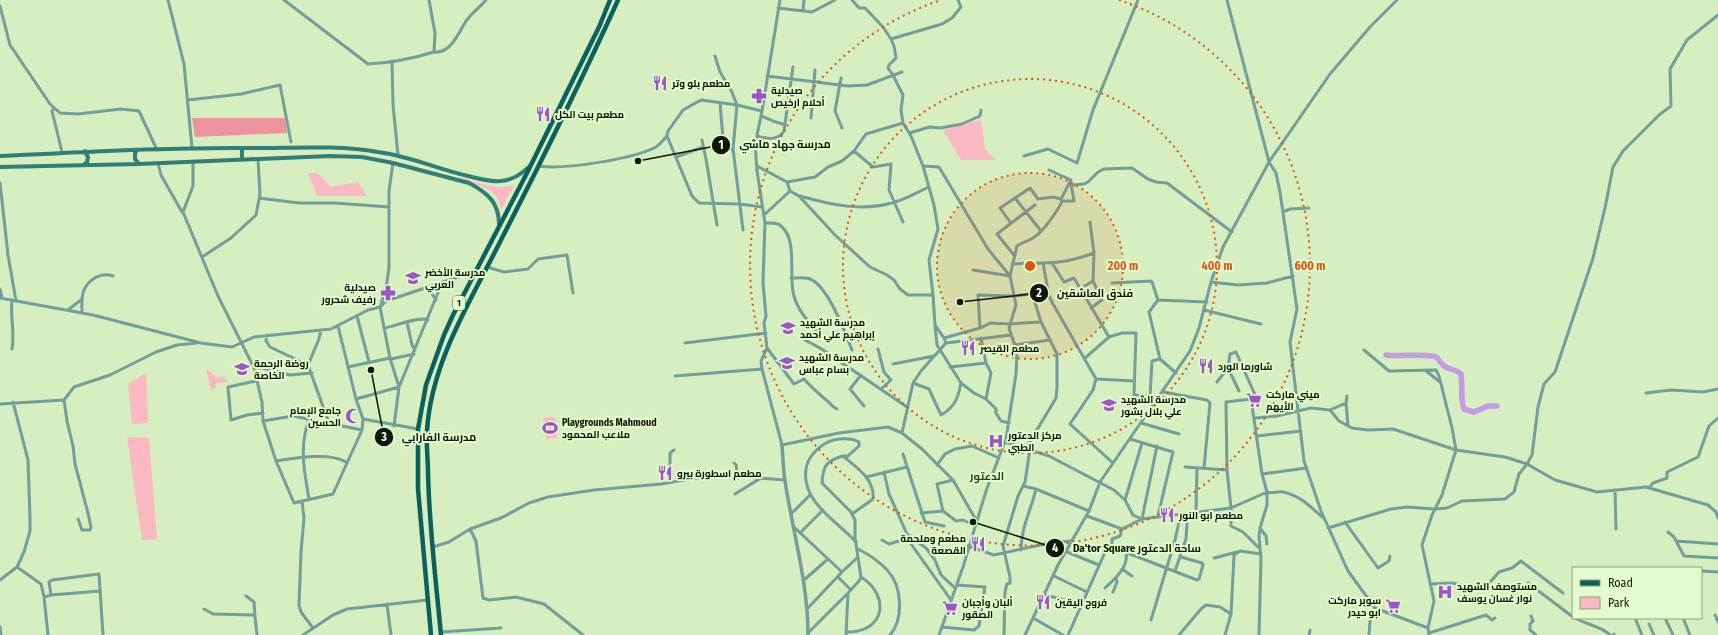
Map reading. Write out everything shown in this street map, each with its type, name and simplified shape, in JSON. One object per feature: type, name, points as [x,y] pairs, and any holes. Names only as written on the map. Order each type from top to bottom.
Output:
[{"type":"main road","name":"1","points":[[431,635],[419,505],[418,429],[426,385],[444,335],[453,316],[567,92],[610,0]]},
{"type":"main road","name":"1","points":[[441,634],[429,505],[427,431],[431,401],[444,357],[460,318],[539,166],[618,0]]},
{"type":"main road","points":[[567,92],[573,96]]},
{"type":"main road","points":[[0,156],[62,152],[192,148],[319,147],[363,150],[398,155],[456,173],[490,181],[502,181],[516,177],[530,166]]},
{"type":"main road","points":[[242,148],[242,160]]},
{"type":"main road","points":[[137,150],[134,153],[135,159],[139,164]]},
{"type":"main road","points":[[84,165],[87,162],[88,157],[85,152]]},
{"type":"main road","points":[[0,167],[139,164],[330,156],[362,157],[393,163],[469,183],[488,195],[497,206],[499,224]]},
{"type":"main road","points":[[455,179],[456,173]]},
{"type":"main road","points":[[453,316],[460,318]]},
{"type":"main road","points":[[419,505],[429,505]]},
{"type":"street","points":[[168,0],[184,64],[192,148]]},
{"type":"street","points":[[284,0],[368,64],[392,63],[434,52],[439,53],[448,47],[467,20],[486,0]]},
{"type":"street","points":[[429,0],[435,33],[434,52]]},
{"type":"street","points":[[780,0],[762,114],[755,144],[765,223],[763,283],[766,316],[764,323],[767,348],[762,361],[762,369],[782,445],[785,480],[804,580],[810,634]]},
{"type":"street","points":[[803,11],[804,0]]},
{"type":"street","points":[[778,8],[812,12],[835,0]]},
{"type":"street","points":[[852,0],[859,8],[865,8],[883,27],[894,46],[896,58],[888,68],[903,95],[901,110],[904,123],[923,166],[934,205],[938,229],[929,260],[937,345],[960,383],[986,399],[996,408],[996,413],[1002,421],[1009,423]]},
{"type":"street","points":[[891,39],[942,24],[952,18],[961,7],[958,0]]},
{"type":"street","points":[[1024,156],[1048,149],[1077,163],[1093,110],[1138,0]]},
{"type":"street","points":[[1227,0],[1269,162],[1276,173],[1283,212],[1297,309],[1290,342],[1306,468],[1328,528],[1348,571],[1375,608],[1428,628]]},
{"type":"street","points":[[1025,635],[1058,565],[1089,512],[1100,482],[1190,351],[1223,247],[1269,162],[1330,74],[1370,27],[1397,0]]},
{"type":"street","points":[[0,6],[10,45],[54,108],[60,113],[78,114],[121,109],[139,111],[157,150]]},
{"type":"street","points":[[1328,528],[1391,509],[1407,507],[1435,509],[1448,508],[1462,501],[1468,500],[1505,499],[1514,492],[1518,474],[1527,464],[1532,455],[1538,407],[1544,384],[1555,372],[1593,258],[1606,208],[1613,167],[1623,151],[1659,115],[1671,106],[1670,68],[1687,40],[1718,15]]},
{"type":"street","points":[[715,56],[720,72],[731,90],[737,105],[733,149],[743,230]]},
{"type":"street","points":[[392,63],[393,105],[398,155]]},
{"type":"street","points":[[757,136],[768,139],[775,138],[781,135],[784,131],[793,67]]},
{"type":"street","points":[[811,118],[815,70]]},
{"type":"street","points":[[767,76],[848,86],[867,84],[902,72]]},
{"type":"street","points":[[841,78],[835,111],[842,128]]},
{"type":"street","points":[[188,100],[241,94],[280,85],[291,142]]},
{"type":"street","points":[[539,166],[558,167],[612,160],[636,155],[655,148],[667,136],[668,131],[677,116],[689,105],[702,100],[737,105],[762,114],[780,124],[784,124]]},
{"type":"street","points":[[720,102],[724,150],[733,149]]},
{"type":"street","points":[[54,108],[52,111],[62,152]]},
{"type":"street","points":[[909,133],[930,127],[940,128],[962,124],[980,116],[981,110]]},
{"type":"street","points":[[757,166],[787,182],[815,177],[828,166],[842,161],[854,152],[866,134],[904,123]]},
{"type":"street","points":[[667,136],[692,196],[698,203],[714,205],[740,204],[762,207]]},
{"type":"street","points":[[702,140],[717,225]]},
{"type":"street","points":[[676,157],[703,147]]},
{"type":"street","points":[[854,152],[873,167],[891,164],[889,190],[903,222]]},
{"type":"street","points":[[202,257],[231,238],[256,215],[259,198],[258,159]]},
{"type":"street","points":[[183,214],[193,186],[193,162]]},
{"type":"street","points":[[158,163],[161,175],[183,214],[218,296],[254,368],[264,414],[263,421],[276,460],[294,503],[333,494],[346,462],[362,430],[363,420],[356,399],[338,326]]},
{"type":"street","points":[[393,163],[389,191],[389,268],[387,282],[380,306],[391,359],[399,387]]},
{"type":"street","points":[[923,166],[938,167],[988,249],[1010,276]]},
{"type":"street","points":[[1072,185],[1084,184],[1088,182],[1098,172],[1104,169],[1132,168],[1148,179],[1156,182],[1168,183],[1232,232]]},
{"type":"street","points":[[1049,170],[1071,180]]},
{"type":"street","points":[[1010,222],[1000,208],[1030,188],[1038,199],[1052,197],[1061,200],[1074,201],[1071,180]]},
{"type":"street","points":[[939,635],[956,586],[974,525],[1005,442],[1009,423],[1016,374],[1017,352],[1009,328],[1016,305],[1010,276],[1014,255],[1017,246],[1037,235],[1053,214],[1058,211],[1061,200],[1071,180]]},
{"type":"street","points":[[787,182],[790,191],[799,196],[837,206],[870,206],[895,202],[929,187]]},
{"type":"street","points":[[0,183],[14,300],[11,312],[13,329],[12,349]]},
{"type":"street","points":[[764,215],[790,191]]},
{"type":"street","points":[[799,196],[835,235],[870,267],[887,274],[894,280],[900,289],[908,295],[933,296]]},
{"type":"street","points":[[259,198],[299,203],[335,203],[389,207]]},
{"type":"street","points":[[1015,198],[1041,231]]},
{"type":"street","points":[[1014,255],[997,234],[1010,222],[1035,205]]},
{"type":"street","points":[[1283,212],[1290,209],[1309,208]]},
{"type":"street","points":[[1090,222],[1094,253],[1093,282],[1102,300],[1091,308]]},
{"type":"street","points":[[765,223],[775,223],[783,227],[792,255],[793,295],[799,310],[819,334]]},
{"type":"street","points":[[0,225],[5,225]]},
{"type":"street","points":[[1012,264],[1052,263],[1081,258],[1094,253]]},
{"type":"street","points":[[487,267],[504,272],[528,269],[538,259],[567,255],[573,293]]},
{"type":"street","points":[[1043,263],[1048,292],[1058,314],[1096,379],[1093,390],[1070,424],[1113,463]]},
{"type":"street","points":[[1052,263],[1064,282],[1074,278],[1109,337]]},
{"type":"street","points":[[973,270],[1010,276]]},
{"type":"street","points":[[0,288],[1,298],[82,313],[201,343],[232,347],[254,337],[321,330],[338,326],[380,306],[386,301],[467,274],[473,275]]},
{"type":"street","points":[[82,313],[82,299],[84,291],[91,281],[102,275],[113,276]]},
{"type":"street","points":[[1211,282],[1238,285],[1267,283],[1293,276]]},
{"type":"street","points":[[792,278],[810,278],[821,288],[842,324],[852,350]]},
{"type":"street","points":[[1112,283],[1151,281],[1158,300]]},
{"type":"street","points":[[1080,289],[1093,282]]},
{"type":"street","points":[[394,426],[399,387],[442,283]]},
{"type":"street","points":[[428,288],[436,300]]},
{"type":"street","points":[[980,328],[978,295],[1014,296],[1048,292]]},
{"type":"street","points":[[1026,448],[1056,398],[1058,360],[1057,354],[1041,322],[1032,293]]},
{"type":"street","points":[[68,310],[82,299]]},
{"type":"street","points":[[1158,300],[1206,302]]},
{"type":"street","points":[[1158,300],[1149,312],[1160,359],[1176,373]]},
{"type":"street","points":[[1204,310],[1261,324]]},
{"type":"street","points":[[357,316],[369,362]]},
{"type":"street","points":[[385,328],[407,322],[425,319],[428,320]]},
{"type":"street","points":[[407,322],[414,352]]},
{"type":"street","points":[[944,338],[983,327],[990,322],[1010,324],[1041,322]]},
{"type":"street","points":[[935,325],[946,343]]},
{"type":"street","points":[[308,364],[319,339],[321,330]]},
{"type":"street","points":[[685,343],[766,333]]},
{"type":"street","points":[[1085,358],[1109,337],[1122,333],[1136,333],[1134,395],[1159,398]]},
{"type":"street","points":[[267,335],[266,341],[270,346],[308,364],[329,423]]},
{"type":"street","points":[[902,433],[913,382],[946,343],[1012,335]]},
{"type":"street","points":[[981,338],[986,363],[991,373],[986,399]]},
{"type":"street","points":[[805,340],[820,348],[907,407]]},
{"type":"street","points":[[1015,345],[1050,340]]},
{"type":"street","points":[[78,519],[82,530],[88,531],[91,529],[75,464],[64,400],[74,387],[110,375],[156,352],[177,345],[201,343]]},
{"type":"street","points":[[767,348],[794,384],[804,379],[812,389],[826,399],[833,408],[837,409]]},
{"type":"street","points":[[878,349],[884,372],[891,380],[881,389]]},
{"type":"street","points":[[1364,350],[1389,371],[1436,370],[1439,376],[1452,428],[1456,450],[1442,495],[1435,509],[1422,545],[1434,601],[1428,628],[1429,634],[1486,615],[1492,620],[1495,618]]},
{"type":"street","points":[[348,367],[391,359],[414,352]]},
{"type":"street","points":[[1217,382],[1228,368],[1230,354],[1236,352],[1256,398],[1226,402],[1227,470],[1232,508],[1231,526],[1244,532],[1260,548]]},
{"type":"street","points":[[893,364],[934,356]]},
{"type":"street","points":[[1150,397],[1152,361],[1160,359]]},
{"type":"street","points":[[950,367],[986,363]]},
{"type":"street","points":[[254,368],[262,368],[290,375],[312,373]]},
{"type":"street","points":[[1228,368],[1238,391]]},
{"type":"street","points":[[675,376],[762,369]]},
{"type":"street","points":[[1425,370],[1440,382]]},
{"type":"street","points":[[861,376],[850,389],[864,406]]},
{"type":"street","points":[[1096,379],[1134,381]]},
{"type":"street","points":[[256,381],[228,387],[232,420],[247,415],[264,414]]},
{"type":"street","points":[[913,382],[929,389],[942,415],[957,401],[960,383]]},
{"type":"street","points":[[356,399],[399,387]]},
{"type":"street","points":[[1646,392],[1671,390],[1703,392],[1718,389]]},
{"type":"street","points":[[1162,392],[1207,400],[1210,403],[1204,468]]},
{"type":"street","points":[[1347,396],[1346,403],[1348,426]]},
{"type":"street","points":[[1251,399],[1255,418],[1262,474],[1267,492],[1267,505],[1260,528],[1261,554],[1259,635]]},
{"type":"street","points":[[0,404],[64,400]]},
{"type":"street","points":[[0,580],[17,568],[24,552],[30,531],[28,460],[13,402]]},
{"type":"street","points":[[1255,418],[1299,412],[1311,408],[1330,410],[1346,403]]},
{"type":"street","points":[[1330,410],[1339,421],[1352,428],[1368,430],[1393,429],[1456,450],[1505,457],[1527,464],[1555,480],[1597,492],[1646,487],[1708,505],[1716,512],[1718,518]]},
{"type":"street","points":[[263,421],[293,416],[362,430]]},
{"type":"street","points":[[1649,488],[1653,483],[1667,478],[1667,472],[1698,457],[1709,426],[1718,418]]},
{"type":"street","points":[[309,419],[305,429],[302,457],[309,499]]},
{"type":"street","points":[[363,420],[418,429]]},
{"type":"street","points":[[1141,423],[1179,434]]},
{"type":"street","points":[[782,445],[839,433],[888,427],[902,433],[922,449],[953,480],[976,520]]},
{"type":"street","points":[[1257,436],[1301,431]]},
{"type":"street","points":[[810,634],[851,590],[861,576],[856,542],[855,520],[852,514],[822,483],[822,470],[831,460],[842,456],[848,456],[859,446],[859,442],[854,439],[835,440],[817,448],[807,466],[805,484],[810,495],[823,510],[856,542]]},
{"type":"street","points":[[1130,439],[1172,450],[1174,454],[1158,516]]},
{"type":"street","points":[[1005,442],[1049,456],[1100,482],[1114,490],[1125,500],[1133,515],[1142,519]]},
{"type":"street","points":[[1125,500],[1142,443]]},
{"type":"street","points":[[937,465],[945,454],[955,449],[972,446],[999,458]]},
{"type":"street","points":[[1142,519],[1157,446]]},
{"type":"street","points":[[1004,635],[1005,592],[1007,584],[1010,584],[1010,577],[1003,546],[1018,496],[1023,486],[1030,449]]},
{"type":"street","points":[[670,482],[670,453],[674,450]]},
{"type":"street","points":[[903,454],[925,522],[944,526]]},
{"type":"street","points":[[842,456],[871,482],[873,491],[873,499],[852,514]]},
{"type":"street","points":[[276,460],[302,457],[341,459],[346,462]]},
{"type":"street","points":[[734,463],[736,465],[738,478]]},
{"type":"street","points":[[866,478],[907,467]]},
{"type":"street","points":[[1185,467],[1227,470]]},
{"type":"street","points":[[1196,512],[1197,468]]},
{"type":"street","points":[[1262,474],[1306,468]]},
{"type":"street","points":[[884,472],[889,494],[908,534],[911,544],[951,600]]},
{"type":"street","points":[[976,478],[981,477],[990,481]]},
{"type":"street","points":[[433,547],[449,542],[470,529],[501,518],[529,503],[548,497],[696,478],[761,478],[785,480]]},
{"type":"street","points":[[735,494],[761,478]]},
{"type":"street","points":[[953,480],[937,484],[943,511],[956,521],[963,520],[974,525]]},
{"type":"street","points":[[1023,486],[1089,512]]},
{"type":"street","points":[[1021,550],[1023,530],[1036,490]]},
{"type":"street","points":[[1615,490],[1616,529]]},
{"type":"street","points":[[1112,547],[1112,539],[1120,536],[1122,530],[1142,519],[1181,513],[1215,512],[1232,508],[1267,492],[1270,493],[1281,491],[1295,495],[1324,518]]},
{"type":"street","points":[[792,514],[810,495]]},
{"type":"street","points":[[302,501],[304,518],[299,605],[301,612],[312,629],[312,635]]},
{"type":"street","points":[[800,533],[823,510]]},
{"type":"street","points":[[921,513],[943,511]]},
{"type":"street","points":[[1151,620],[1181,513]]},
{"type":"street","points":[[1087,516],[1122,530]]},
{"type":"street","points":[[1345,522],[1378,568],[1389,561],[1390,556]]},
{"type":"street","points":[[1175,572],[1186,539],[1187,523]]},
{"type":"street","points":[[794,528],[842,572]]},
{"type":"street","points":[[1260,528],[1264,531],[1268,542],[1272,541]]},
{"type":"street","points":[[470,529],[476,541],[483,598],[490,600],[516,597],[544,604],[583,635]]},
{"type":"street","points":[[1668,532],[1674,537],[1684,556],[1718,558]]},
{"type":"street","points":[[908,534],[926,548],[935,560],[941,575],[956,586],[985,587],[979,626],[974,630],[942,627]]},
{"type":"street","points":[[882,540],[889,544],[909,538]]},
{"type":"street","points":[[968,546],[994,555],[1021,550],[1030,546],[1054,542],[1073,541]]},
{"type":"street","points":[[1676,541],[1718,544]]},
{"type":"street","points":[[1068,635],[1108,547],[1126,552],[1197,580],[1200,578],[1203,565],[1202,563],[1181,557]]},
{"type":"street","points":[[858,548],[888,571],[898,592],[900,605],[899,618],[890,635]]},
{"type":"street","points":[[1214,558],[1240,551],[1261,554]]},
{"type":"street","points":[[1066,552],[1099,566]]},
{"type":"street","points":[[1105,588],[1122,569],[1127,560],[1126,552]]},
{"type":"street","points":[[1225,635],[1231,614],[1234,555],[1237,552]]},
{"type":"street","points":[[808,610],[858,556]]},
{"type":"street","points":[[804,580],[828,559]]},
{"type":"street","points":[[1430,584],[1453,583],[1472,588],[1485,588],[1499,572],[1512,568],[1521,561],[1564,593]]},
{"type":"street","points":[[17,568],[41,584],[44,596],[48,635]]},
{"type":"street","points":[[1122,569],[1132,576]]},
{"type":"street","points":[[1702,571],[1718,572]]},
{"type":"street","points":[[51,595],[49,582],[52,580],[98,574],[103,635]]},
{"type":"street","points":[[848,593],[846,634],[869,628],[877,620],[881,610],[880,600],[876,591],[870,582],[861,576]]},
{"type":"street","points":[[1054,576],[1087,592]]},
{"type":"street","points":[[838,577],[851,590]]},
{"type":"street","points":[[1113,592],[1117,582],[1116,577]]},
{"type":"street","points":[[1528,583],[1572,616]]},
{"type":"street","points":[[44,596],[100,591]]},
{"type":"street","points":[[1045,595],[1081,604]]},
{"type":"street","points":[[246,596],[254,602],[257,635]]},
{"type":"street","points":[[304,635],[342,610],[428,600]]},
{"type":"street","points":[[387,604],[392,635]]},
{"type":"street","points":[[1179,635],[1206,605],[1220,607],[1231,614]]},
{"type":"street","points":[[1369,635],[1370,621],[1375,608]]},
{"type":"street","points":[[204,609],[213,614],[249,614],[255,617]]},
{"type":"street","points":[[1716,615],[1718,622]]},
{"type":"street","points":[[1532,616],[1530,630],[1536,635]]},
{"type":"street","points":[[1033,618],[1063,635]]},
{"type":"street","points":[[1576,619],[1604,630],[1612,635]]},
{"type":"street","points":[[1635,619],[1642,635]]},
{"type":"street","points":[[1683,619],[1689,635]]},
{"type":"street","points":[[1666,620],[1673,635]]},
{"type":"street","points":[[1649,624],[1654,635]]},
{"type":"street","points":[[0,627],[1,635]]},
{"type":"street","points":[[441,634],[501,628]]},
{"type":"street","points":[[1309,635],[1310,630]]},
{"type":"street","points":[[858,632],[862,635]]},
{"type":"green space","points":[[981,120],[985,149],[996,160],[961,160],[943,130]]},
{"type":"green space","points":[[308,173],[318,173],[331,187],[358,182],[367,196],[317,196]]},
{"type":"green space","points":[[459,177],[493,186],[507,187],[514,185],[501,210],[499,201],[490,190]]},
{"type":"green space","points":[[206,368],[217,378],[224,376],[228,382],[216,383],[216,388],[211,390]]},
{"type":"green space","points":[[146,373],[148,423],[132,424],[128,384]]},
{"type":"green space","name":"Playgrounds Mahmoud ملاعب المحمود","points":[[555,417],[557,438],[546,439],[543,418]]},
{"type":"green space","points":[[127,437],[149,438],[157,539],[142,540]]},
{"type":"shaded area","points":[[192,118],[285,118],[287,133],[195,137]]},
{"type":"waterway","points":[[1386,355],[1426,355],[1436,357],[1444,366],[1461,374],[1462,401],[1464,409],[1474,412],[1488,406],[1497,406]]},
{"type":"place","name":"مطعم بلو وتر","points":[[660,83]]},
{"type":"place","name":"صيدلية أحلام ارخيص","points":[[759,96]]},
{"type":"place","name":"مطعم بيت الكل","points":[[543,114]]},
{"type":"place","name":"مدرسة جهاد ماشي","points":[[638,161]]},
{"type":"place","name":"مدرسة الأخضر العربي","points":[[413,278]]},
{"type":"place","name":"صيدلية رفيف شحرور","points":[[388,293]]},
{"type":"place","name":"فندق العاشقين","points":[[960,302]]},
{"type":"place","name":"مدرسة الشهيد إبراهيم علي أحمد","points":[[788,328]]},
{"type":"place","name":"مطعم القيصر","points":[[968,348]]},
{"type":"place","name":"مدرسة الشهيد بسام عباس","points":[[787,363]]},
{"type":"place","name":"شاورما الورد","points":[[1206,366]]},
{"type":"place","name":"روضة الرحمة الخاصة","points":[[242,369]]},
{"type":"place","name":"مدرسة الفارابي","points":[[371,370]]},
{"type":"place","name":"ميني ماركت الأيهم","points":[[1254,400]]},
{"type":"place","name":"مدرسة الشهيد علي بلال بشور","points":[[1109,405]]},
{"type":"place","name":"جامع الإمام الحسين","points":[[353,416]]},
{"type":"place","name":"Playgrounds Mahmoud ملاعب المحمود","points":[[550,428]]},
{"type":"place","name":"مركز الدعتور الطبي","points":[[996,441]]},
{"type":"place","name":"مطعم اسطورة بيرو","points":[[665,473]]},
{"type":"place","name":"مطعم ابو النور","points":[[1167,515]]},
{"type":"place","name":"Da'tor Square ساحة الدعتور","points":[[973,522]]},
{"type":"place","name":"مطعم وملحمة القصعة","points":[[978,544]]},
{"type":"place","name":"مستوصف الشهيد نوار غسان يوسف","points":[[1445,592]]},
{"type":"place","name":"فروج اليقين","points":[[1043,602]]},
{"type":"place","name":"سوبر ماركت ابو حيدر","points":[[1393,606]]},
{"type":"place","name":"ألبان وأجبان الصقور","points":[[950,608]]},
{"type":"district","name":"الدعتور","points":[[987,476]]}]
